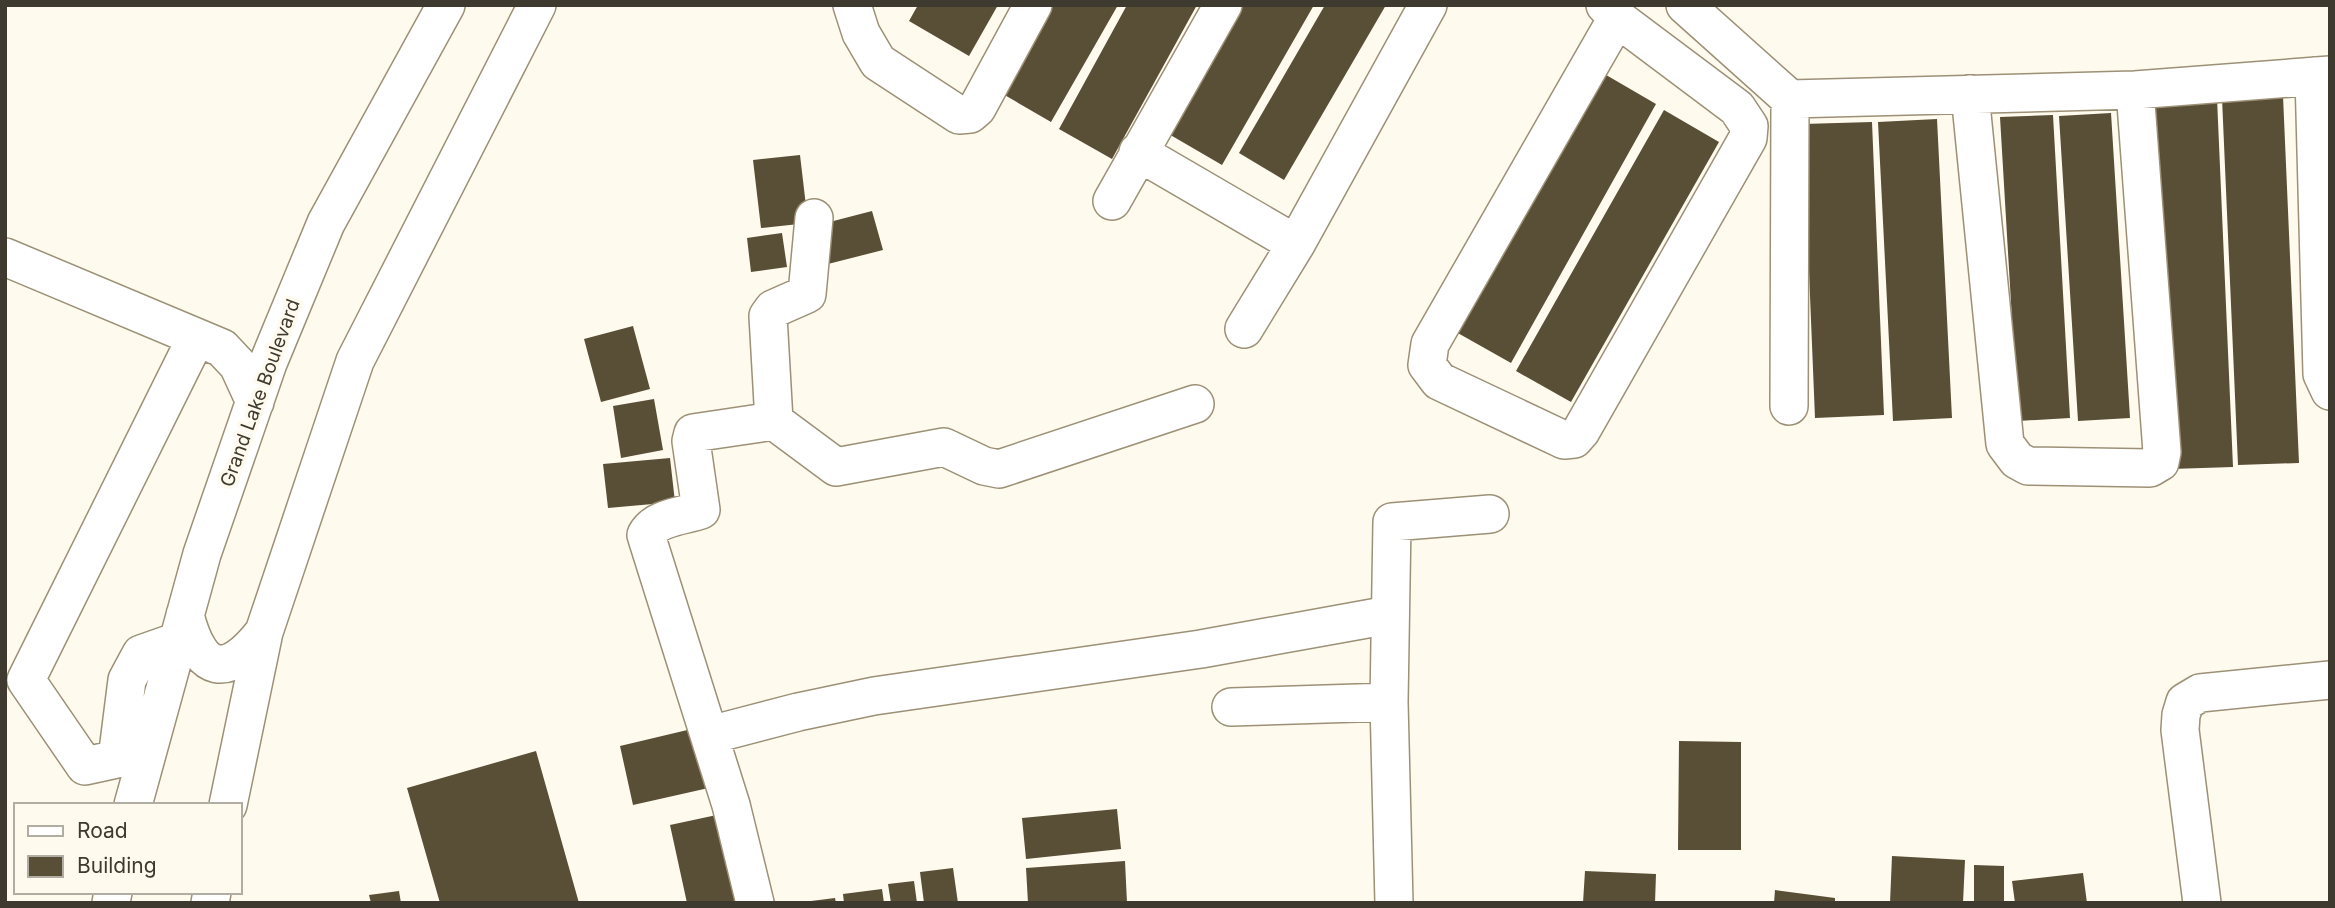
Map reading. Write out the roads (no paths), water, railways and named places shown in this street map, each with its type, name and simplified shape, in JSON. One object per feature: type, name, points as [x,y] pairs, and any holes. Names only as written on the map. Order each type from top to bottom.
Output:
[{"type":"street","name":"Grand Lake Boulevard","points":[[134,803],[202,554],[268,363],[326,223],[446,5]]},
{"type":"street","points":[[228,803],[264,632],[355,361],[537,5]]},
{"type":"street","points":[[852,5],[861,33],[878,62],[959,115],[970,114],[978,108],[1033,5]]},
{"type":"street","points":[[1112,201],[1223,5]]},
{"type":"street","points":[[1244,329],[1296,244],[1428,5]]},
{"type":"street","points":[[1685,5],[1790,99],[2135,90],[2322,76],[2322,374],[2330,391]]},
{"type":"street","points":[[1611,12],[1737,108],[1749,126],[1748,138],[1581,431],[1574,439],[1564,440],[1439,382],[1427,365],[1430,344],[1611,12]]},
{"type":"street","points":[[1970,94],[2005,444],[2017,460],[2028,466],[2150,468],[2160,463],[2162,452],[2135,90]]},
{"type":"street","points":[[1789,406],[1790,99]]},
{"type":"street","points":[[1138,152],[1296,244]]},
{"type":"street","points":[[774,421],[768,316],[773,309],[807,294],[814,218]]},
{"type":"street","points":[[5,257],[222,348],[238,365],[255,402]]},
{"type":"street","points":[[196,338],[19,659],[26,680],[85,766],[117,760],[127,680],[141,654],[182,628],[203,657],[216,665],[228,664],[250,650],[264,632]]},
{"type":"street","points":[[755,903],[731,805],[646,535],[650,528],[659,523],[701,510],[691,441],[694,433],[774,421],[836,467],[944,447],[951,448],[984,466],[999,469],[1195,404]]},
{"type":"street","points":[[1394,903],[1389,702],[1392,522],[1490,514]]},
{"type":"street","points":[[710,735],[874,696],[1201,649],[1389,615]]},
{"type":"street","points":[[2202,903],[2180,730],[2185,702],[2200,694],[2330,680]]},
{"type":"street","points":[[1231,707],[1389,702]]}]
